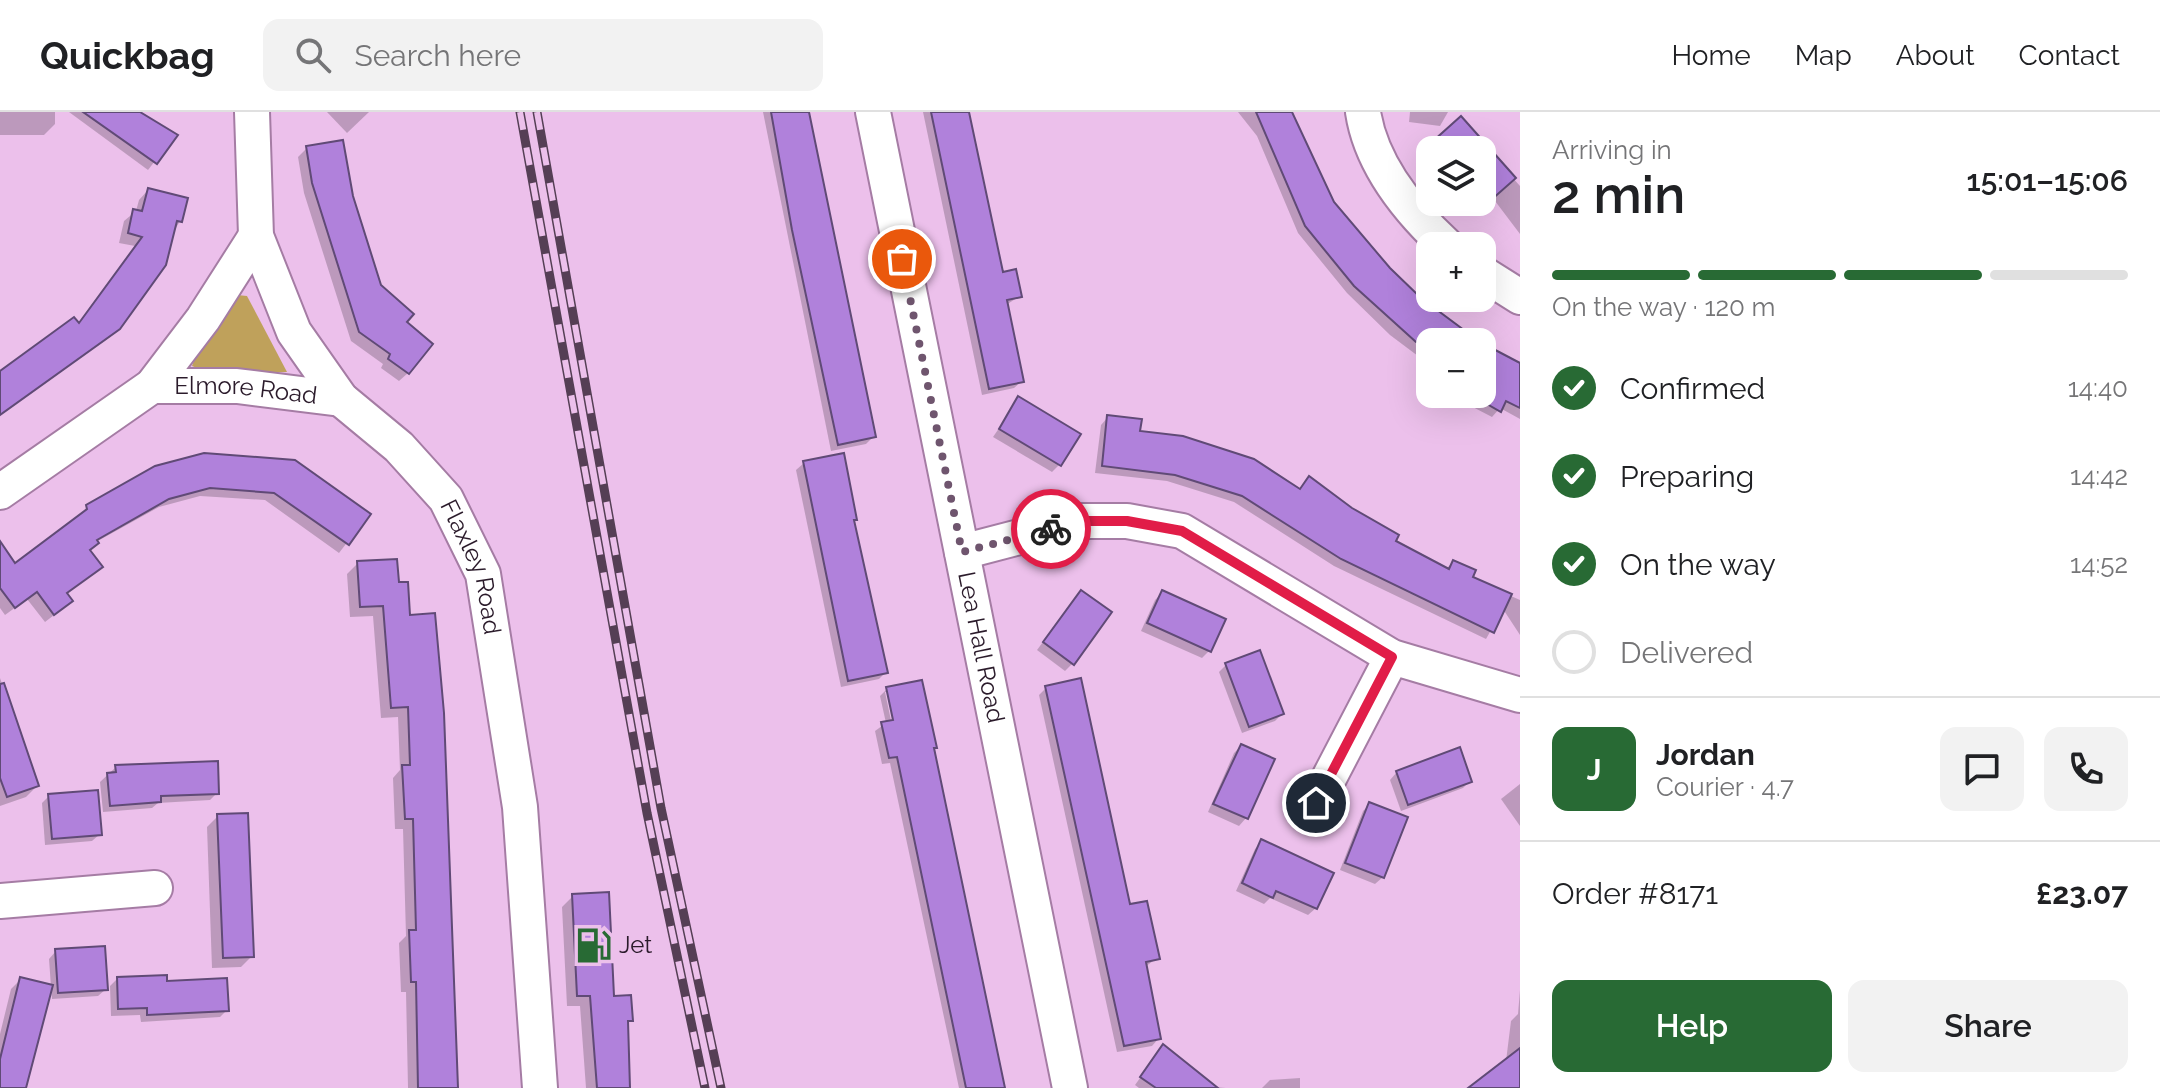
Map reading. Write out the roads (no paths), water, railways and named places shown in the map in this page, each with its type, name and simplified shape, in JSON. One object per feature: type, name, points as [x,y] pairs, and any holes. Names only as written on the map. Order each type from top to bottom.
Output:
[{"type":"street","name":"Flaxley Road","points":[[252,112],[256,236],[294,332],[341,399],[399,447],[446,499],[483,574],[520,807],[540,1088]]},
{"type":"street","name":"Lea Hall Road","points":[[873,112],[1070,1088]]},
{"type":"street","points":[[1363,112],[1365,129],[1397,191],[1434,232]]},
{"type":"street","name":"Elmore Road","points":[[0,492],[152,386],[203,319],[256,236]]},
{"type":"street","points":[[1496,282],[1520,297]]},
{"type":"street","name":"Elmore Road","points":[[152,386],[237,386],[341,399]]},
{"type":"street","points":[[962,552],[1081,521],[1127,521],[1182,531],[1392,657],[1520,695]]},
{"type":"street","points":[[1316,803],[1392,657]]},
{"type":"street","points":[[0,901],[155,888]]},
{"type":"railway","points":[[520,112],[647,813],[705,1088]]},
{"type":"railway","points":[[537,112],[661,808],[721,1088]]},
{"type":"place","name":"Jet","points":[[593,945]]}]
